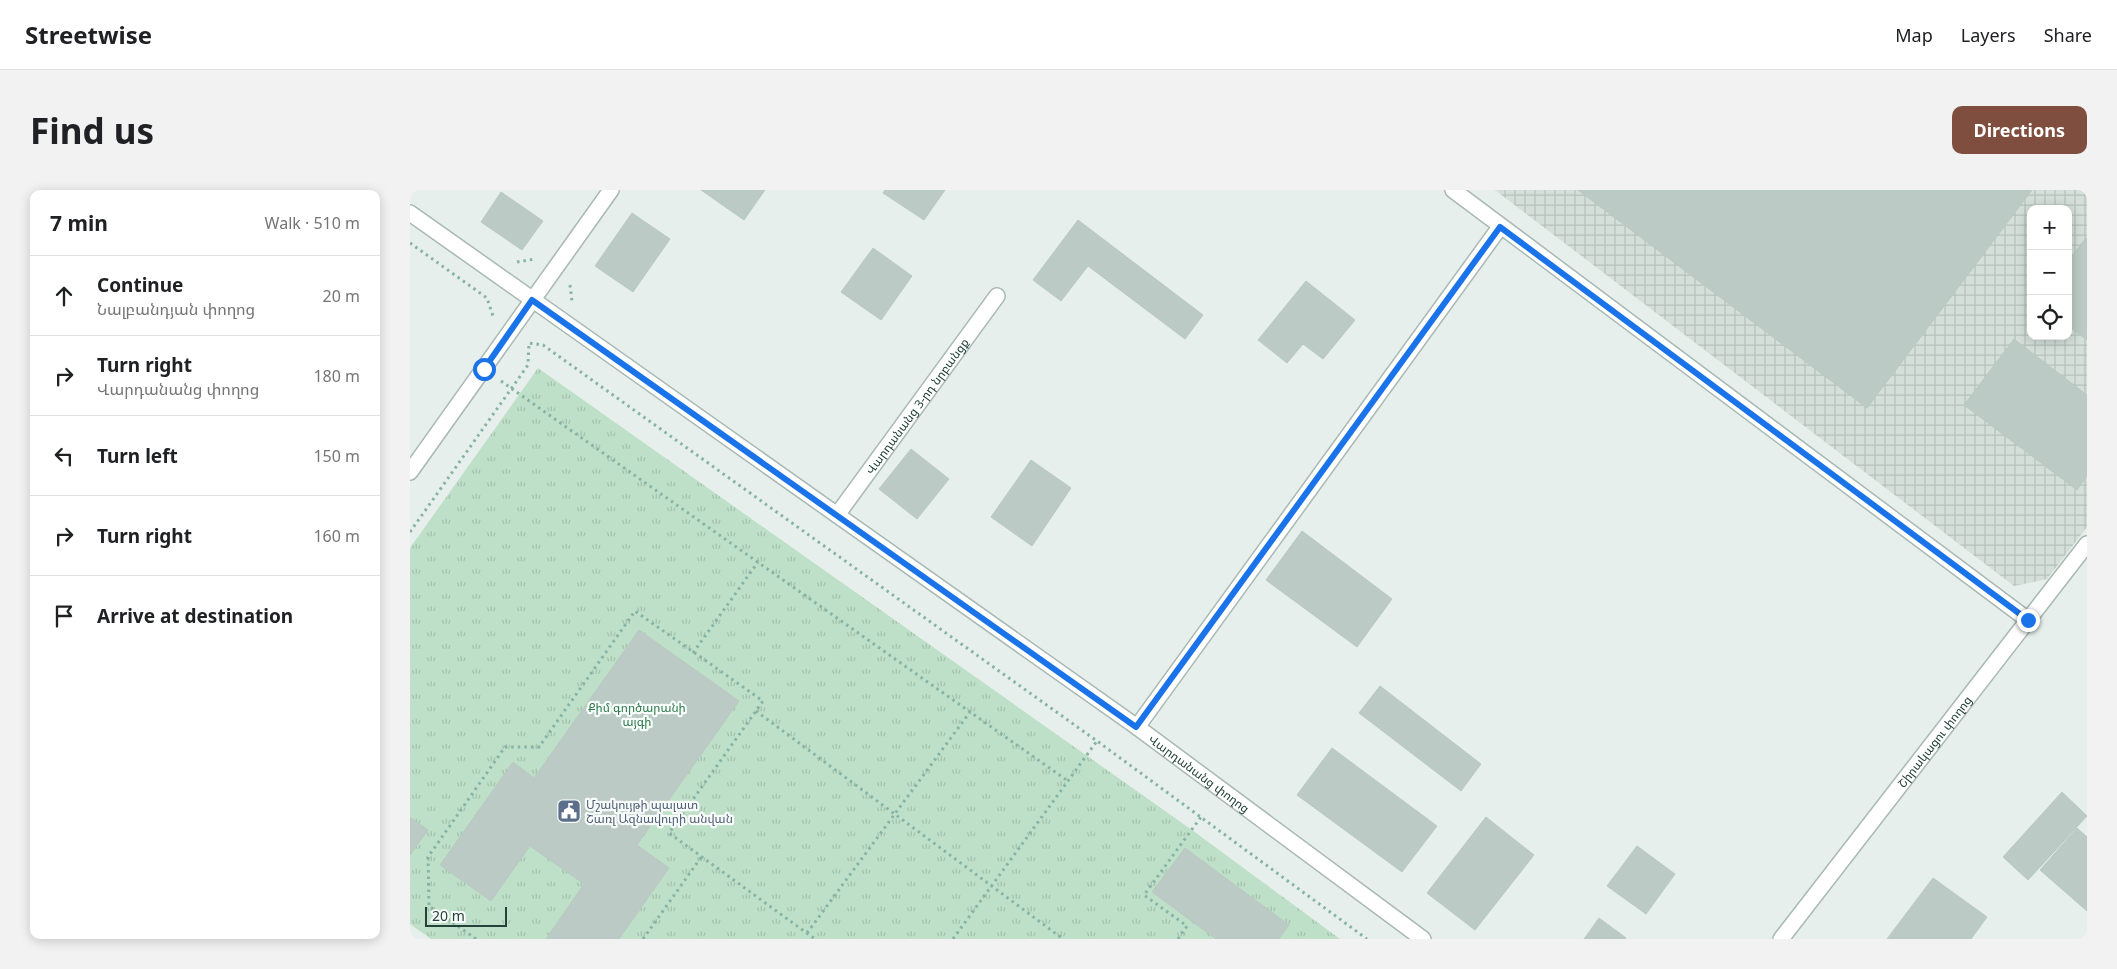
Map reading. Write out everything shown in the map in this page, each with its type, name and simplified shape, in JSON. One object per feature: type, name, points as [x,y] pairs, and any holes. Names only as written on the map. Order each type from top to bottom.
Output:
[{"type":"street","points":[[410,472],[611,190]]},
{"type":"street","points":[[1452,190],[2028,620]]},
{"type":"street","name":"Վարդանանց փողոց","points":[[410,212],[1136,727],[1423,939]]},
{"type":"street","points":[[1136,727],[1500,227]]},
{"type":"street","name":"Վարդանանց 3-րդ նրբանցք","points":[[837,515],[997,296]]},
{"type":"street","name":"Շիրակացու փողոց","points":[[1781,939],[2087,544]]},
{"type":"path","points":[[410,243],[487,298],[494,320]]},
{"type":"path","points":[[513,262],[537,259]]},
{"type":"path","points":[[570,282],[572,308]]},
{"type":"path","points":[[410,532],[528,365],[529,343],[543,345],[1097,741],[1367,939]]},
{"type":"path","points":[[484,369],[1068,781]]},
{"type":"path","points":[[693,653],[758,562]]},
{"type":"path","points":[[476,939],[429,906],[428,857],[505,747],[539,747],[635,611],[763,701],[669,833],[815,939]]},
{"type":"path","points":[[756,711],[1063,939]]},
{"type":"path","points":[[807,933],[970,712]]},
{"type":"path","points":[[954,939],[1097,741]]},
{"type":"path","points":[[1178,939],[1187,926],[1144,895],[1201,817]]},
{"type":"path","points":[[643,939],[702,856]]},
{"type":"path","points":[[410,936],[414,939]]},
{"type":"shaded area","points":[[1495,190],[2087,190],[2087,527],[2047,579],[2014,586]]},
{"type":"green space","name":"Քիմ գործարանի այգի","points":[[538,368],[1192,830],[1340,939],[431,939],[410,924],[410,548]]},
{"type":"building","points":[[701,190],[765,190],[744,220]]},
{"type":"building","points":[[885,190],[945,190],[924,220],[883,193]]},
{"type":"building","points":[[1578,190],[2032,190],[1867,408]]},
{"type":"building","points":[[501,192],[543,221],[522,250],[481,222]]},
{"type":"building","points":[[632,213],[670,239],[633,292],[595,266]]},
{"type":"building","points":[[1078,220],[1203,315],[1185,339],[1088,266],[1061,301],[1033,280]]},
{"type":"building","points":[[2086,238],[2087,340],[2072,329],[2072,256]]},
{"type":"building","points":[[873,248],[912,276],[881,320],[841,292]]},
{"type":"building","points":[[1306,281],[1355,320],[1323,359],[1303,344],[1287,363],[1258,340]]},
{"type":"building","points":[[2014,339],[2087,395],[2087,476],[2077,490],[1964,405]]},
{"type":"building","points":[[911,449],[949,479],[917,519],[879,489]]},
{"type":"building","points":[[1031,460],[1071,488],[1032,546],[991,517]]},
{"type":"building","points":[[1302,531],[1392,599],[1357,647],[1266,580]]},
{"type":"building","name":"Մշակույթի պալատ Շառլ Ազնավուրի անվան","points":[[639,630],[739,701],[637,845],[669,868],[619,939],[546,939],[584,884],[530,846],[491,901],[440,865],[513,762],[534,778]]},
{"type":"building","points":[[1380,686],[1481,764],[1461,791],[1359,713]]},
{"type":"building","points":[[1332,748],[1437,826],[1402,872],[1297,795]]},
{"type":"building","points":[[2062,792],[2087,816],[2028,880],[2003,857]]},
{"type":"building","points":[[1486,817],[1534,855],[1475,930],[1427,893]]},
{"type":"building","points":[[411,818],[428,830],[410,855],[410,820]]},
{"type":"building","points":[[2077,828],[2087,837],[2087,911],[2040,870]]},
{"type":"building","points":[[1637,846],[1675,874],[1646,914],[1607,886]]},
{"type":"building","points":[[1185,848],[1289,925],[1279,939],[1216,939],[1152,892]]},
{"type":"building","points":[[1933,878],[1987,917],[1971,939],[1887,939]]},
{"type":"building","points":[[1599,918],[1626,938],[1584,939]]},
{"type":"place","name":"Մշակույթի պալատ Շառլ Ազնավուրի անվան","points":[[569,811]]},
{"type":"route","points":[[484,369],[532,300],[1136,727],[1500,227],[2028,620]]}]
